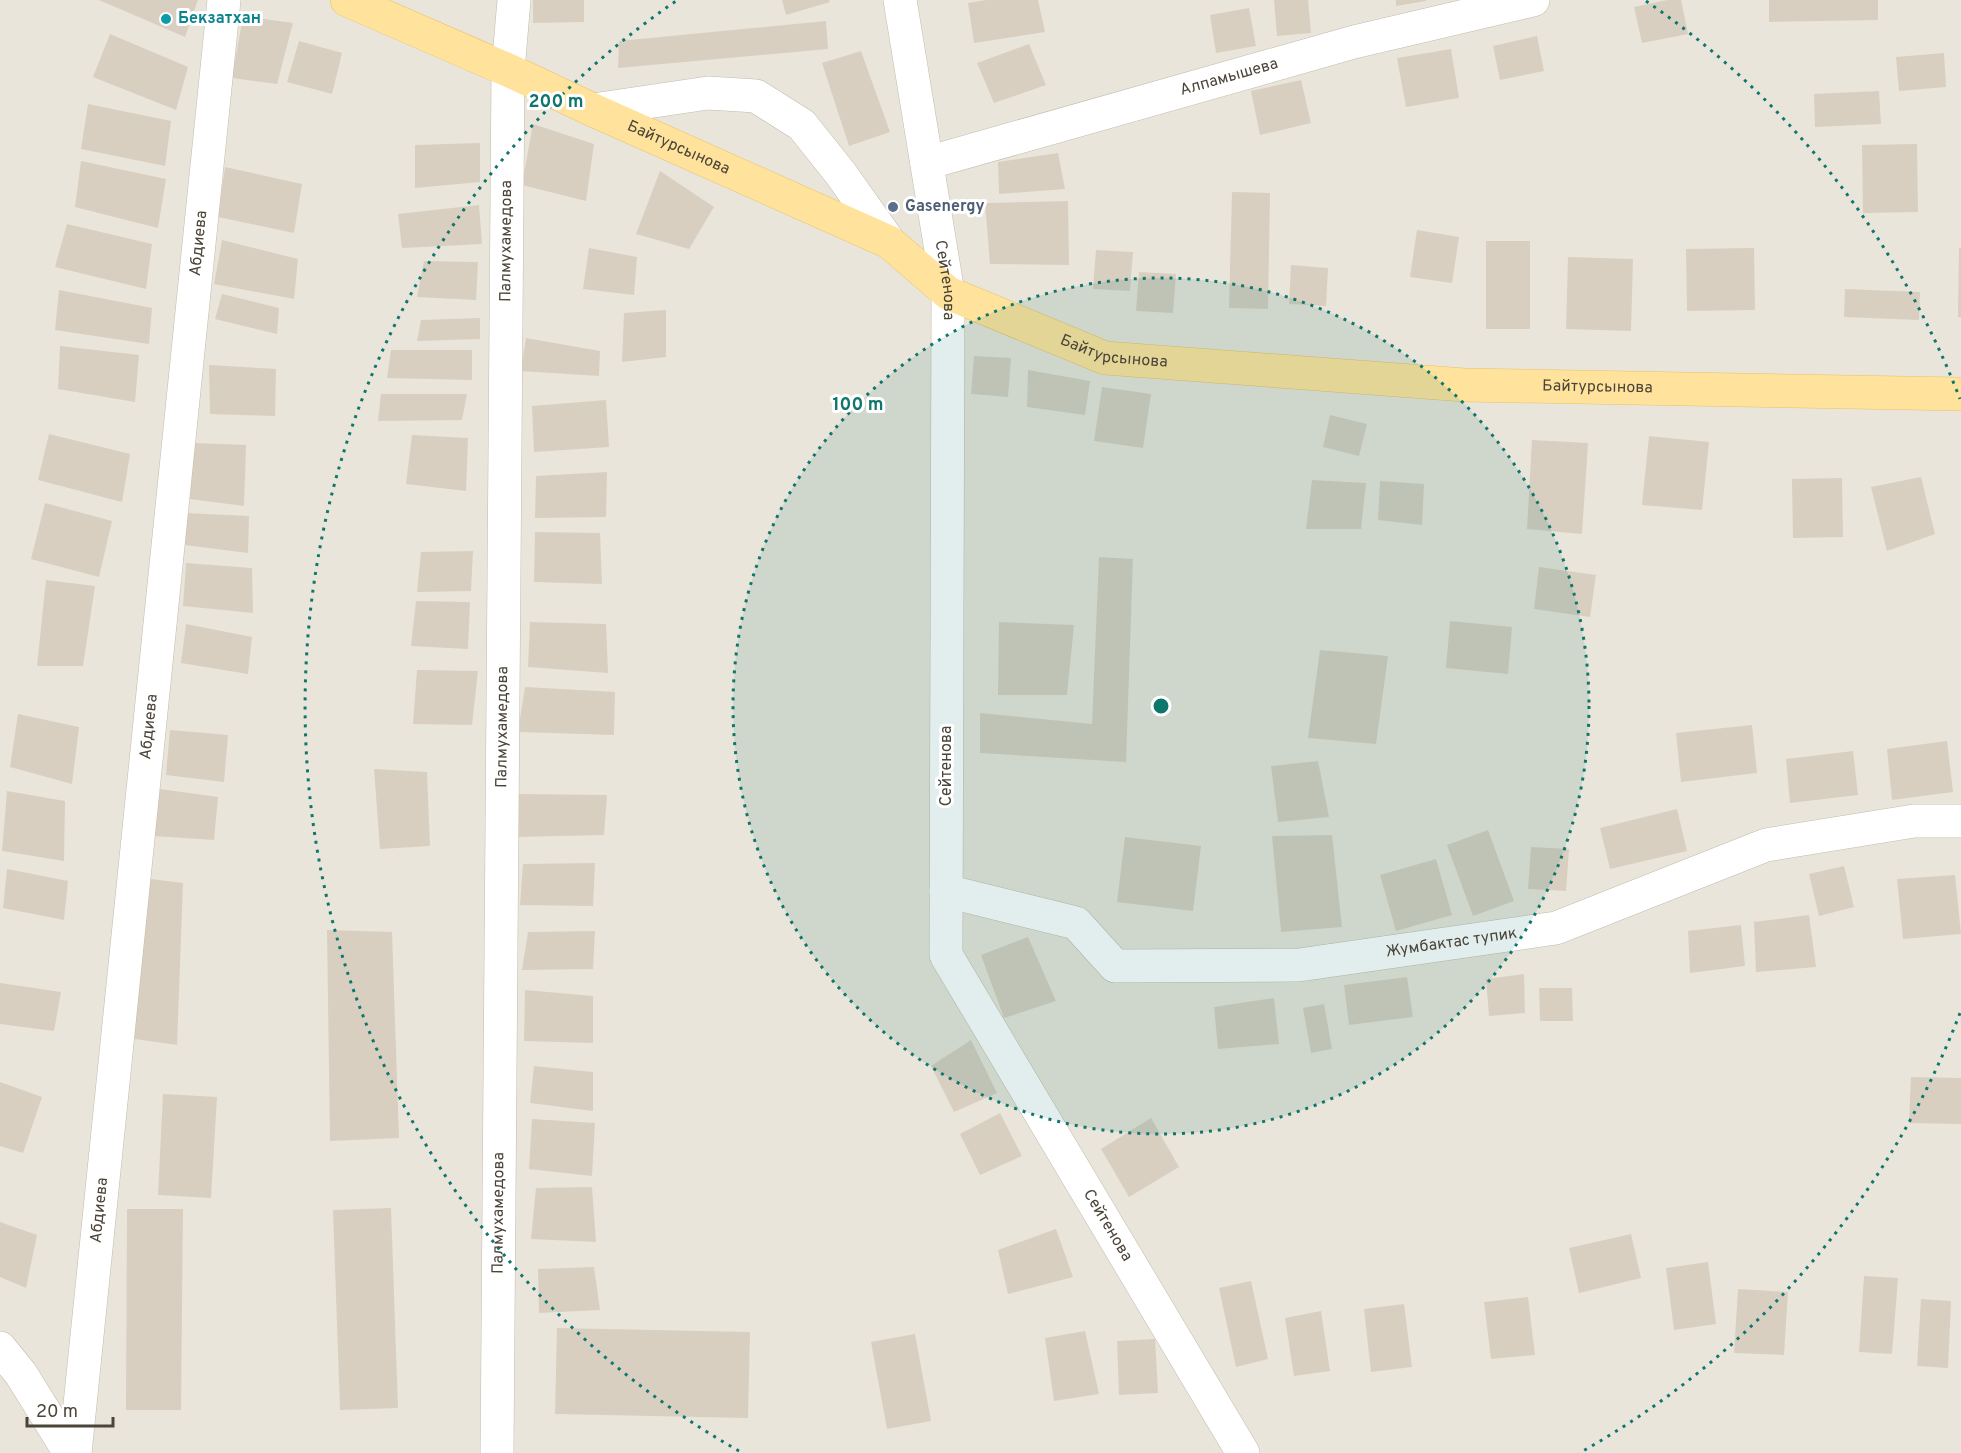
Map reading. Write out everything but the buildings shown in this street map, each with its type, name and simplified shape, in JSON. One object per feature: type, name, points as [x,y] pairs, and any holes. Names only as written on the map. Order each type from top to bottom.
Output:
[{"type":"main road","name":"Байтурсынова","points":[[347,0],[889,242],[948,293],[1105,358],[1464,385],[1961,394]]},
{"type":"street","name":"Абдиева","points":[[75,1453],[224,0]]},
{"type":"street","name":"Палмухамедова","points":[[497,1453],[508,70],[514,0]]},
{"type":"street","name":"Сейтенова","points":[[900,0],[948,293],[946,955],[1243,1453]]},
{"type":"street","name":"Алпамышева","points":[[927,163],[1354,42],[1533,0]]},
{"type":"street","points":[[593,111],[708,93],[756,96],[802,125],[842,174],[889,242]]},
{"type":"street","name":"Жумбактас тупик","points":[[946,891],[1076,923],[1115,966],[1299,965],[1556,928],[1766,845],[1914,821],[1961,821]]},
{"type":"street","points":[[0,1348],[21,1374],[70,1453]]},
{"type":"shaded area","points":[[0,0],[1961,0],[1961,1453],[0,1453]]},
{"type":"place","name":"Бекзатхан","points":[[166,19]]},
{"type":"place","name":"Gasenergy","points":[[893,207]]}]
